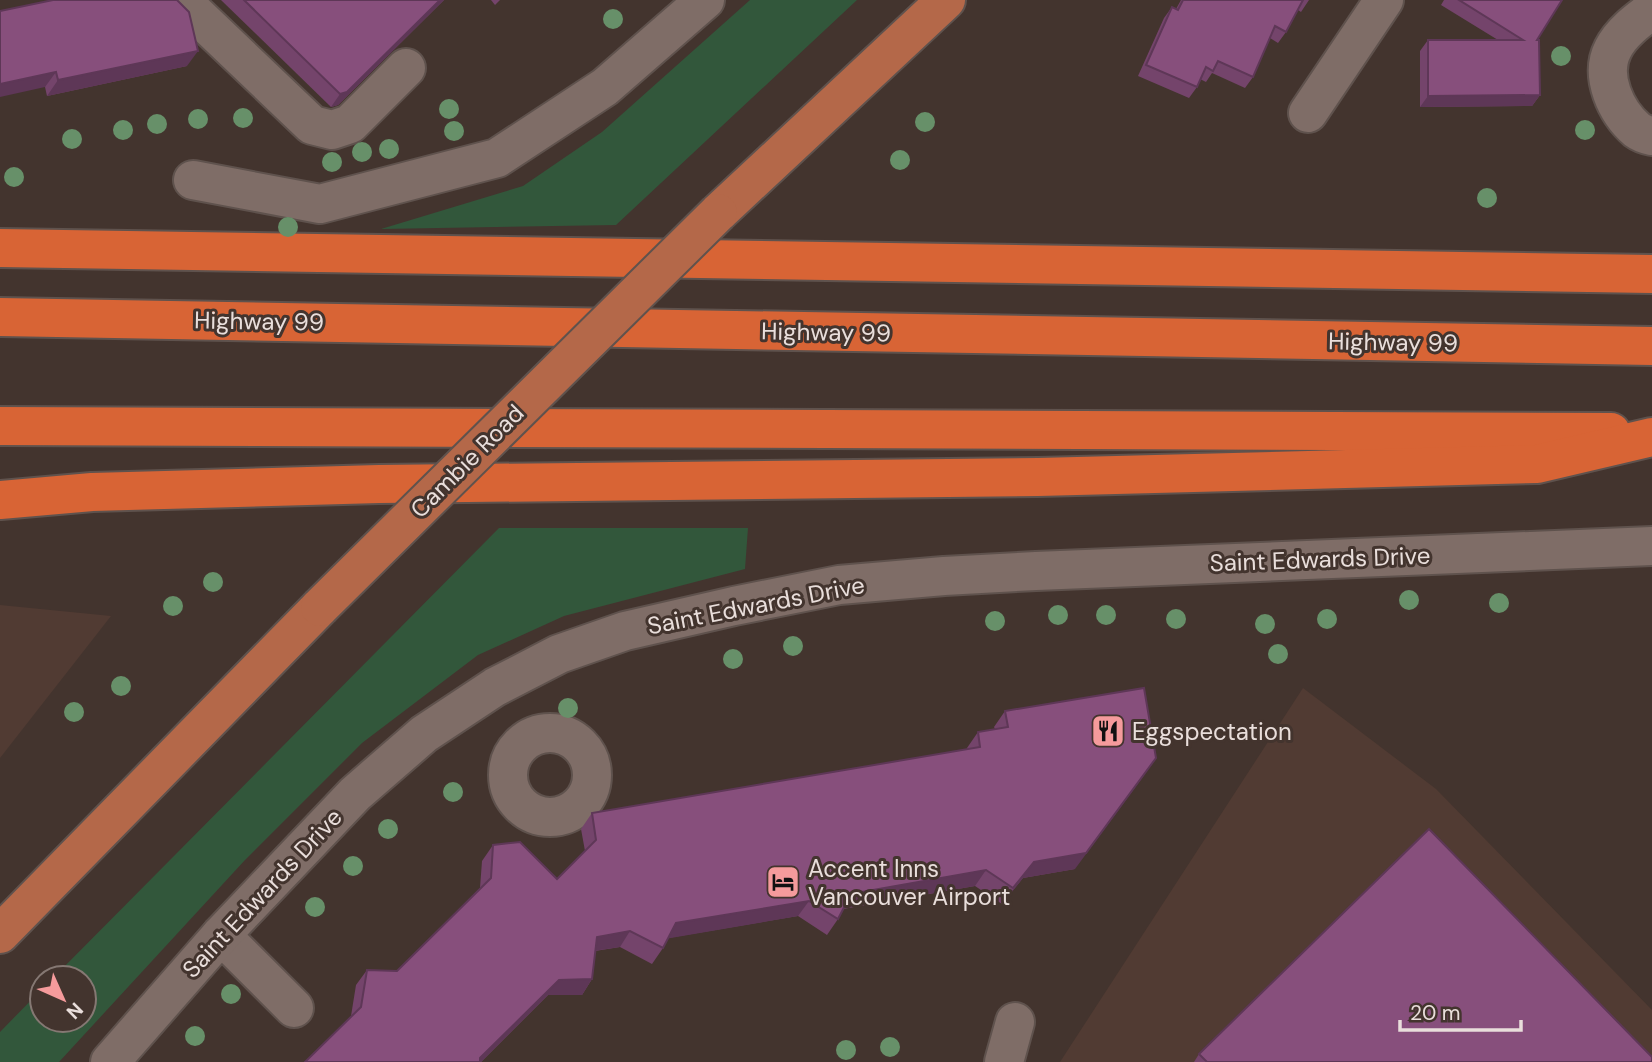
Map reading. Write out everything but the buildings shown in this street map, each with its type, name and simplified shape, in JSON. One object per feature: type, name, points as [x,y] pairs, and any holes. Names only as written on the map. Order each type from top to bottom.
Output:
[{"type":"highway","points":[[0,248],[1652,274]]},
{"type":"highway","name":"Highway 99","points":[[0,317],[1652,346]]},
{"type":"highway","points":[[0,426],[1652,432]]},
{"type":"highway","points":[[0,500],[92,492],[379,484],[1038,477],[1537,464],[1652,437]]},
{"type":"main road","name":"Cambie Road","points":[[0,934],[320,607],[718,213],[946,0]]},
{"type":"street","points":[[181,0],[312,125],[332,130],[350,124],[406,68]]},
{"type":"street","points":[[193,180],[320,204],[497,158],[605,87],[705,0]]},
{"type":"street","points":[[1308,113],[1384,0]]},
{"type":"street","points":[[1652,10],[1636,21],[1612,50],[1608,73],[1612,96],[1624,116],[1639,132],[1652,136]]},
{"type":"street","points":[[0,485],[92,492]]},
{"type":"street","name":"Saint Edwards Drive","points":[[110,1062],[221,935],[355,794],[424,734],[495,687],[559,654],[625,631],[839,585],[931,577],[1652,546]]},
{"type":"street","points":[[221,935],[295,1008]]},
{"type":"street","points":[[1004,1062],[1016,1023]]},
{"type":"shaded area","points":[[0,605],[111,616],[0,758]]},
{"type":"shaded area","points":[[1303,688],[1436,789],[1652,1010],[1652,1062],[1060,1062]]},
{"type":"green space","points":[[750,0],[857,0],[616,225],[381,229],[523,186],[602,132]]},
{"type":"green space","points":[[499,528],[748,528],[745,569],[564,616],[478,655],[362,743],[245,860],[98,1020],[98,964],[67,964]]},
{"type":"green space","points":[[28,1003],[28,1034],[85,1034],[59,1062],[0,1062],[0,1032]]},
{"type":"place","name":"Eggspectation","points":[[1108,731]]},
{"type":"place","name":"Accent Inns Vancouver Airport","points":[[783,882]]}]
